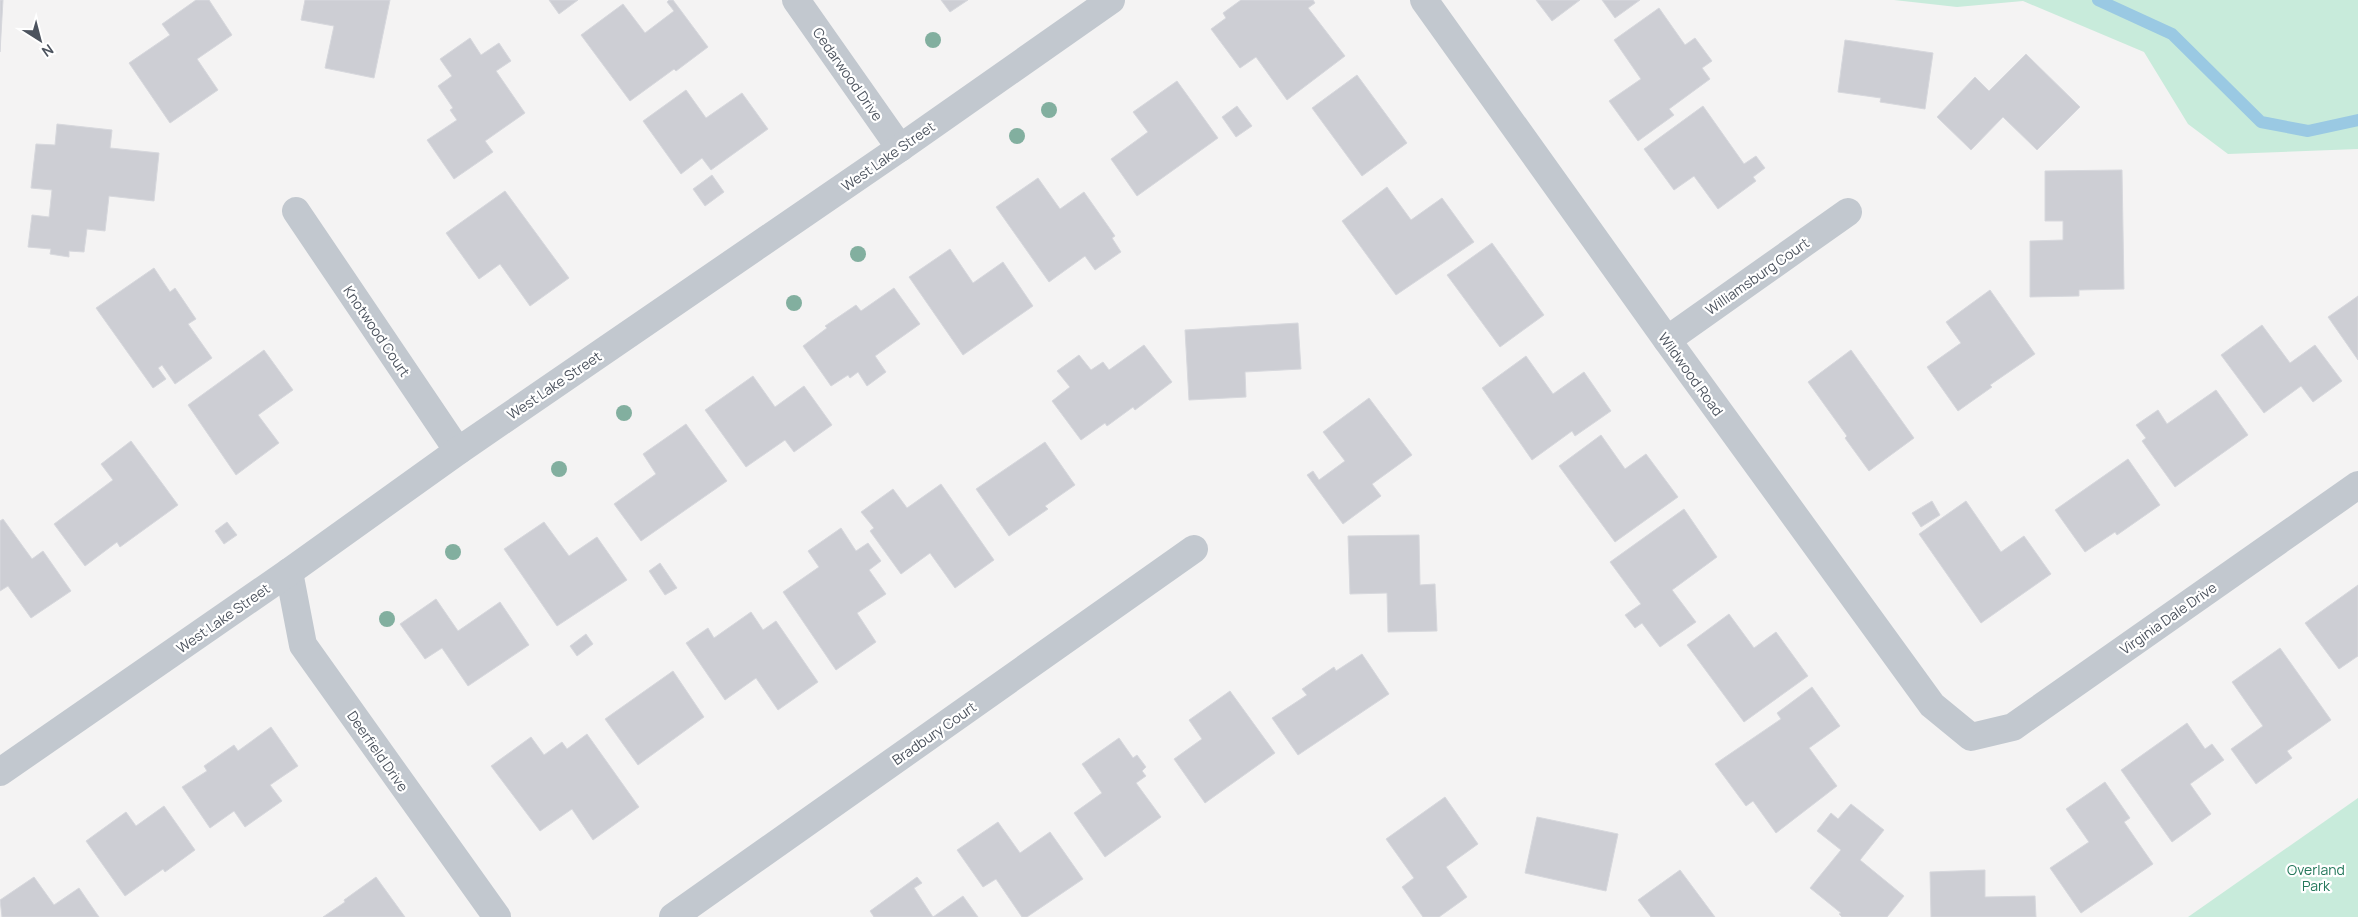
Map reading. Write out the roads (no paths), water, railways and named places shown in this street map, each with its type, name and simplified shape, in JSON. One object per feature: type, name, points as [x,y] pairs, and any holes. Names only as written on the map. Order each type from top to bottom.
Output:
[{"type":"street","name":"Cedarwood Drive","points":[[796,0],[900,148]]},
{"type":"street","name":"West Lake Street","points":[[0,772],[289,572],[458,451],[900,148],[1111,0]]},
{"type":"street","name":"Wildwood Road","points":[[1424,0],[1667,340],[1932,705],[1971,737]]},
{"type":"street","name":"Knotwood Court","points":[[296,211],[458,451]]},
{"type":"street","name":"Williamsburg Court","points":[[1667,340],[1848,212]]},
{"type":"street","name":"Virginia Dale Drive","points":[[1971,737],[2013,726],[2358,485]]},
{"type":"street","name":"Bradbury Court","points":[[673,917],[1194,549]]},
{"type":"street","name":"Deerfield Drive","points":[[289,572],[303,645],[496,917]]},
{"type":"waterway","points":[[2098,0],[2172,34],[2261,122],[2308,131],[2358,120]]},
{"type":"park label","name":"Overland Park","points":[[2316,878]]}]
